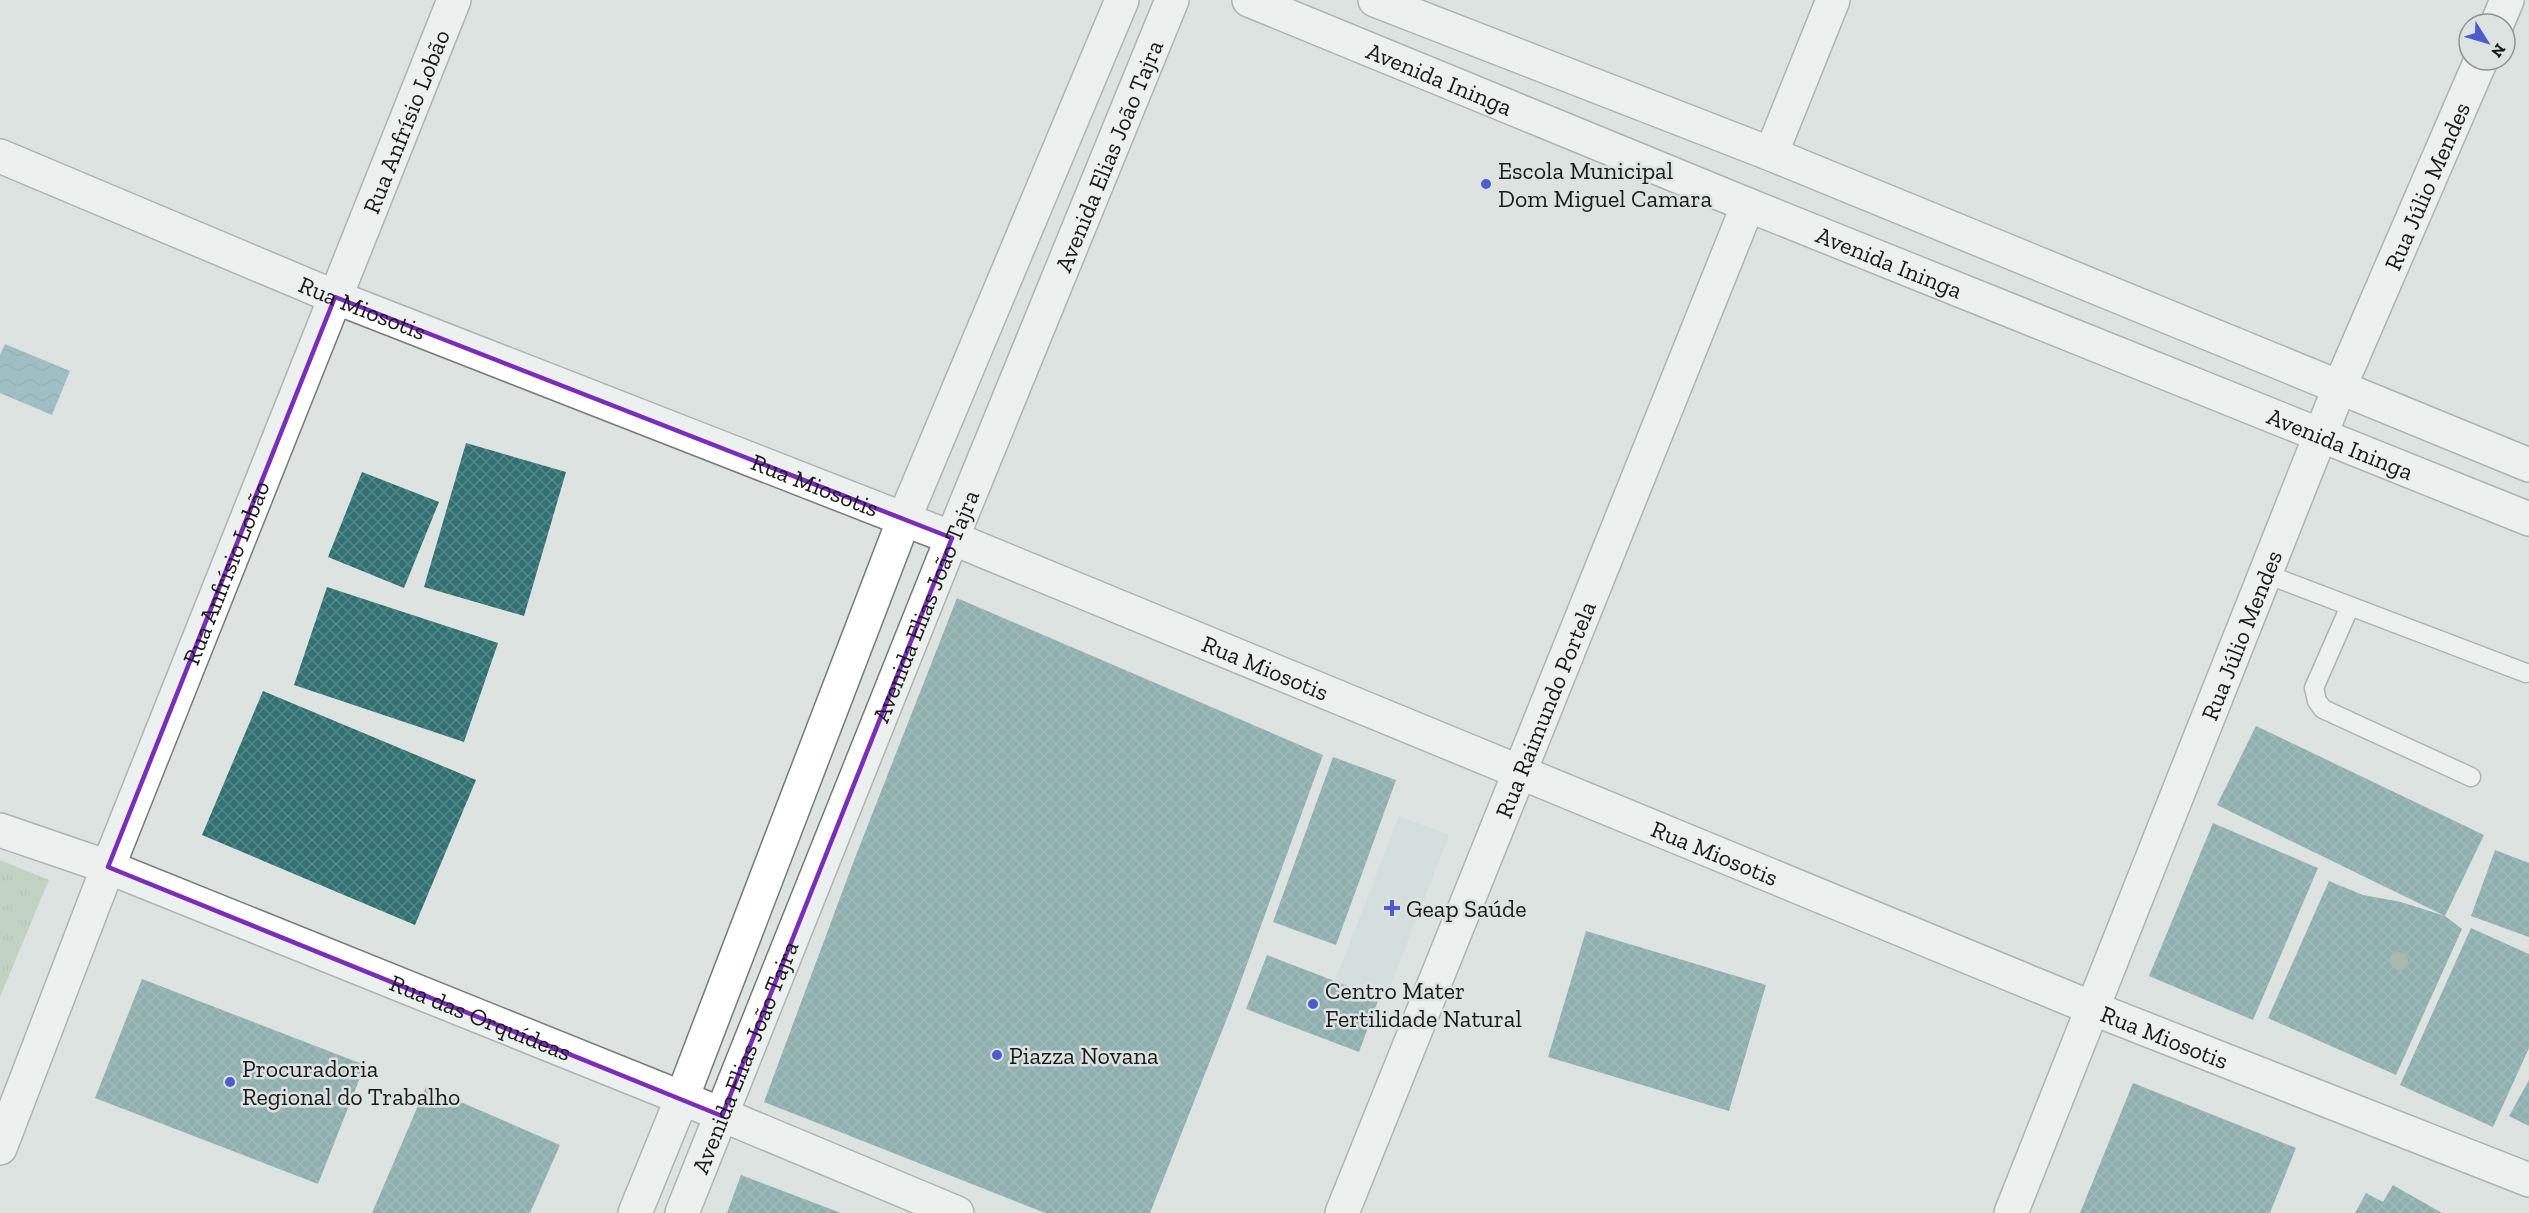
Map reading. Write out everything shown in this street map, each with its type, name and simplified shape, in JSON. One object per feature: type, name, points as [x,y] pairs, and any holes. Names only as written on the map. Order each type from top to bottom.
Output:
[{"type":"street","name":"Rua Anfrísio Lobão","points":[[0,1148],[108,867],[454,0]]},
{"type":"street","name":"Avenida Elias João Tajra","points":[[635,1213],[682,1098],[904,519],[1122,0]]},
{"type":"street","name":"Avenida Elias João Tajra","points":[[682,1213],[952,538],[1172,0]]},
{"type":"street","name":"Avenida Ininga","points":[[1250,0],[1748,205],[2529,519]]},
{"type":"street","name":"Avenida Ininga","points":[[1375,0],[1771,154],[2529,465]]},
{"type":"street","points":[[1771,154],[1833,0]]},
{"type":"street","name":"Rua Júlio Mendes","points":[[2011,1213],[2340,386],[2476,72]]},
{"type":"street","name":"Rua Miosotis","points":[[0,156],[335,297],[952,538],[2092,1008],[2529,1180]]},
{"type":"street","name":"Rua Raimundo Portela","points":[[1342,1213],[1748,205]]},
{"type":"street","name":"Rua das Orquídeas","points":[[0,830],[108,867],[682,1098],[957,1213]]},
{"type":"lane","points":[[2266,574],[2526,673]]},
{"type":"lane","points":[[2350,606],[2314,688],[2317,701],[2323,709],[2471,777]]},
{"type":"highlighted area","points":[[335,297],[952,538],[722,1116],[108,867]]},
{"type":"shaded area","name":"Geap Saúde","points":[[1399,816],[1449,835],[1385,1000],[1335,981]]},
{"type":"green space","points":[[0,860],[49,880],[0,997]]},
{"type":"water","points":[[5,344],[70,371],[52,415],[0,393],[0,355]]},
{"type":"building","points":[[466,443],[566,472],[524,616],[424,587]]},
{"type":"building","points":[[362,472],[439,502],[404,588],[328,557]]},
{"type":"building","points":[[327,587],[498,643],[464,742],[294,685]]},
{"type":"building","points":[[957,598],[1323,755],[1231,1008],[1150,1213],[1045,1213],[764,1102],[853,863]]},
{"type":"building","points":[[263,691],[476,780],[415,925],[202,835]]},
{"type":"building","points":[[2256,726],[2484,835],[2445,916],[2217,805]]},
{"type":"building","points":[[1333,757],[1396,780],[1336,945],[1273,922]]},
{"type":"building","points":[[2213,823],[2318,868],[2253,1020],[2149,976]]},
{"type":"building","points":[[2495,850],[2529,863],[2529,937],[2471,916]]},
{"type":"building","points":[[2329,881],[2363,895],[2401,902],[2445,916],[2462,929],[2396,1075],[2268,1018]]},
{"type":"building","points":[[2471,928],[2529,954],[2529,1048],[2493,1127],[2400,1085]]},
{"type":"building","points":[[1586,931],[1766,985],[1729,1111],[1548,1057]]},
{"type":"building","name":"Centro Mater Fertilidade Natural","points":[[1267,955],[1379,998],[1359,1052],[1246,1009]]},
{"type":"building","name":"Procuradoria Regional do Trabalho","points":[[142,979],[365,1065],[318,1184],[95,1098]]},
{"type":"building","points":[[2529,1080],[2529,1126],[2509,1116]]},
{"type":"building","points":[[2133,1083],[2296,1148],[2270,1213],[2080,1213]]},
{"type":"building","points":[[426,1087],[560,1145],[530,1213],[372,1213]]},
{"type":"building","points":[[741,1175],[841,1213],[727,1213]]},
{"type":"building","points":[[2393,1185],[2442,1213],[2355,1213],[2366,1193],[2383,1202]]},
{"type":"place","name":"Escola Municipal Dom Miguel Camara","points":[[1486,184]]},
{"type":"place","name":"Geap Saúde","points":[[1392,908]]},
{"type":"place","name":"Centro Mater Fertilidade Natural","points":[[1313,1004]]},
{"type":"place","name":"Piazza Novana","points":[[997,1055]]},
{"type":"place","name":"Procuradoria Regional do Trabalho","points":[[230,1082]]}]
